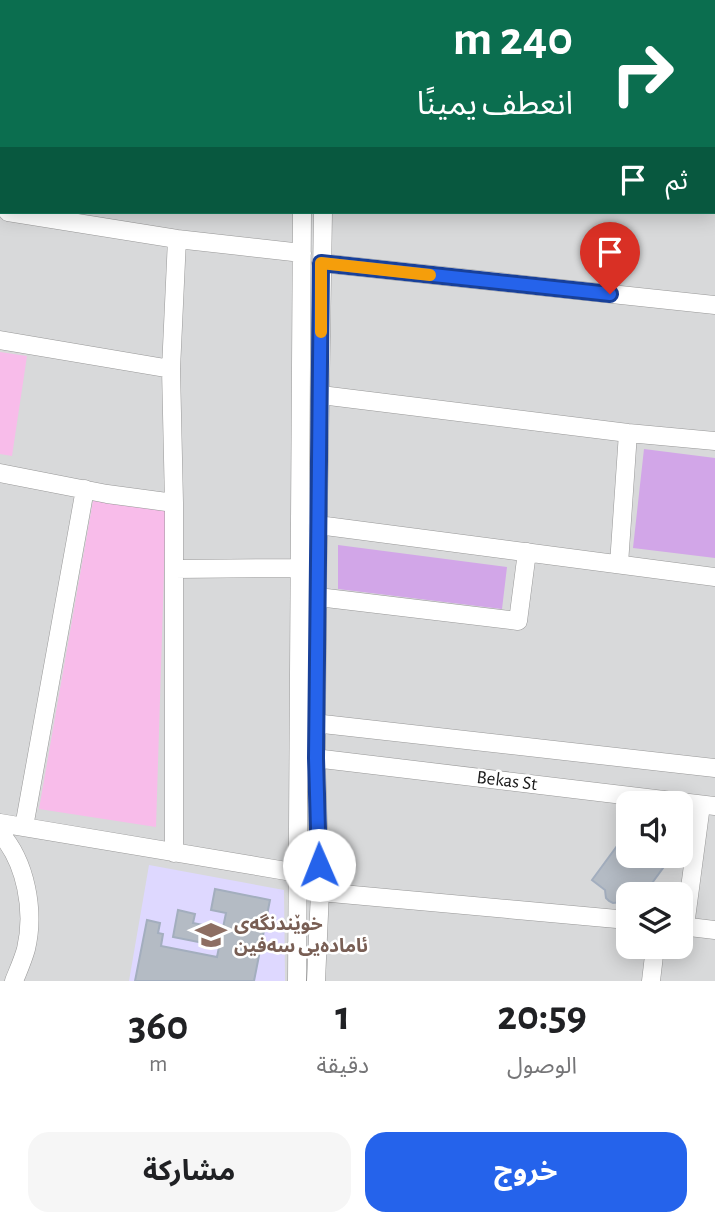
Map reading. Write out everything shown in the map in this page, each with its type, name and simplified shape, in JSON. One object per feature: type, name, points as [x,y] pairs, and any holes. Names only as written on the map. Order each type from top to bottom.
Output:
[{"type":"street","points":[[21,214],[177,239],[302,253]]},
{"type":"street","points":[[302,214],[299,568],[308,722]]},
{"type":"street","points":[[297,981],[298,873],[318,597],[323,214]]},
{"type":"street","points":[[174,853],[174,503],[171,369],[177,239]]},
{"type":"street","points":[[321,263],[715,305]]},
{"type":"street","points":[[0,340],[171,369]]},
{"type":"street","points":[[321,395],[715,442]]},
{"type":"street","points":[[619,564],[628,433]]},
{"type":"street","points":[[0,473],[174,503]]},
{"type":"street","points":[[24,827],[85,489]]},
{"type":"street","points":[[318,525],[715,577]]},
{"type":"street","points":[[318,597],[518,621],[527,552]]},
{"type":"street","points":[[174,569],[299,568]]},
{"type":"street","name":"Bekas St","points":[[308,722],[715,768]]},
{"type":"street","points":[[307,757],[320,892],[316,981]]},
{"type":"street","name":"Bekas St","points":[[307,757],[708,806]]},
{"type":"street","points":[[692,882],[708,806]]},
{"type":"street","points":[[0,823],[298,873]]},
{"type":"street","points":[[0,833],[9,843],[24,876],[29,912],[26,949],[15,981]]},
{"type":"street","points":[[320,892],[616,919]]},
{"type":"street","points":[[693,927],[715,930]]},
{"type":"street","points":[[650,981],[653,959]]},
{"type":"shaded area","points":[[0,214],[715,214],[715,981],[0,981]]},
{"type":"shaded area","points":[[0,352],[27,356],[12,456],[0,454]]},
{"type":"shaded area","points":[[644,449],[715,458],[715,558],[633,548]]},
{"type":"shaded area","points":[[94,495],[166,508],[156,827],[39,809]]},
{"type":"shaded area","points":[[338,545],[507,567],[502,609],[338,589]]},
{"type":"shaded area","name":"خوێندنگەی ئامادەیی سەفین","points":[[149,865],[284,890],[285,981],[129,981]]},
{"type":"building","points":[[616,847],[616,868],[663,868],[653,882],[616,882],[616,903],[609,901],[605,890],[592,880]]},
{"type":"building","points":[[215,889],[270,900],[254,981],[135,981],[147,920],[160,923],[158,933],[163,934],[161,946],[217,957],[226,913],[211,910]]},
{"type":"building","points":[[178,910],[195,914],[193,923],[213,927],[209,944],[173,937]]},
{"type":"slow traffic","points":[[321,332],[321,263],[430,275]]},
{"type":"place","name":"خوێندنگەی ئامادەیی سەفین","points":[[211,935]]},
{"type":"route","points":[[319,865],[316,758],[321,263],[610,294]]}]
